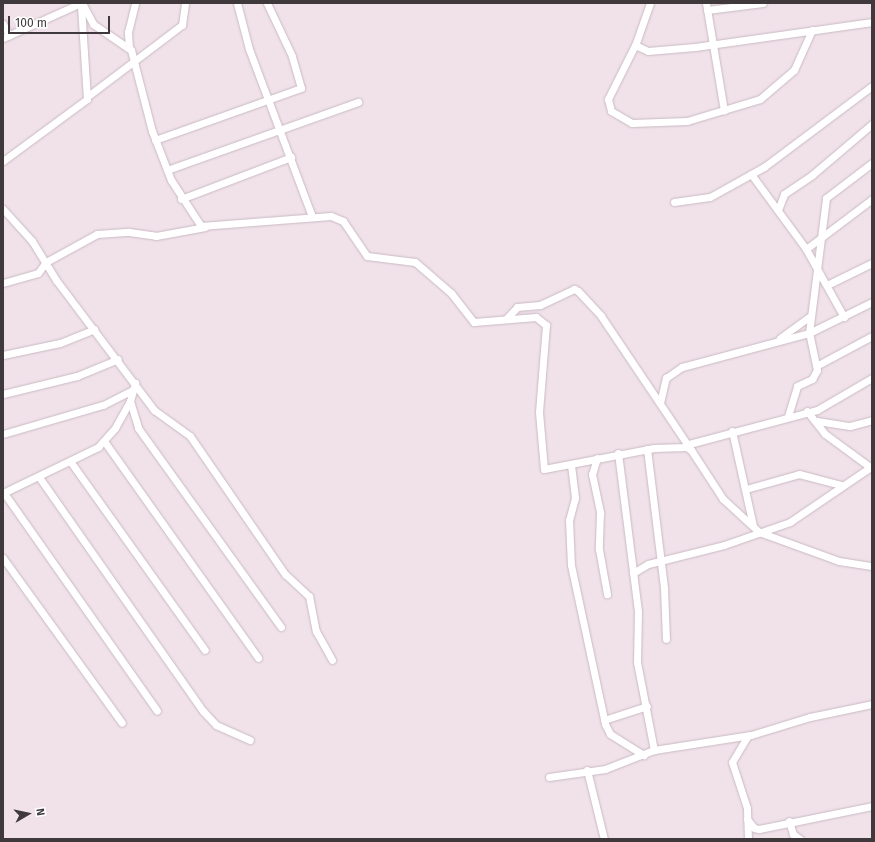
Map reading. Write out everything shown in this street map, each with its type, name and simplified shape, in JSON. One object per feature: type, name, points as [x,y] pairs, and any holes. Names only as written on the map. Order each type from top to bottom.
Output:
[{"type":"street","points":[[135,3],[128,32],[129,48],[155,140],[181,199],[205,227]]},
{"type":"street","points":[[3,161],[88,96],[133,59],[182,25],[185,3]]},
{"type":"street","points":[[237,3],[269,102],[291,157],[312,217]]},
{"type":"street","points":[[155,140],[269,102],[300,89],[302,84],[267,3]]},
{"type":"street","points":[[650,3],[635,45],[608,99],[618,118],[654,125],[724,111],[760,99],[782,83],[799,63],[806,39],[812,30]]},
{"type":"street","points":[[724,111],[707,7],[763,3]]},
{"type":"street","points":[[81,4],[93,24],[129,48]]},
{"type":"street","points":[[3,24],[6,37],[81,4]]},
{"type":"street","points":[[81,4],[88,96]]},
{"type":"street","points":[[635,45],[648,51],[714,44],[872,22]]},
{"type":"street","points":[[674,202],[710,197],[752,174],[823,126],[872,86]]},
{"type":"street","points":[[167,170],[358,102]]},
{"type":"street","points":[[778,210],[784,194],[812,175],[872,124]]},
{"type":"street","points":[[181,199],[291,157]]},
{"type":"street","points":[[818,365],[809,333],[816,266],[823,235],[826,198],[872,163]]},
{"type":"street","points":[[752,174],[806,249],[844,317]]},
{"type":"street","points":[[806,249],[872,199]]},
{"type":"street","points":[[3,209],[46,262],[94,329],[118,359],[134,387],[154,410],[190,436],[286,574],[309,596],[316,631],[332,660]]},
{"type":"street","points":[[3,283],[36,274],[46,262],[97,234],[129,232],[156,236],[248,220],[312,217],[341,220],[367,256],[415,262],[451,293],[474,322],[532,316],[546,324],[539,412],[542,466],[548,470],[618,453],[647,448],[680,446],[690,447],[732,431],[825,406],[872,378]]},
{"type":"street","points":[[827,285],[872,263]]},
{"type":"street","points":[[506,319],[517,307],[540,305],[574,289],[601,316],[690,447],[723,499],[759,532],[839,561],[872,566]]},
{"type":"street","points":[[660,403],[664,383],[672,372],[778,340],[809,333],[872,302]]},
{"type":"street","points":[[778,340],[810,316]]},
{"type":"street","points":[[3,355],[60,343],[94,329]]},
{"type":"street","points":[[788,416],[794,391],[812,379],[818,365],[872,336]]},
{"type":"street","points":[[3,394],[70,378],[118,359]]},
{"type":"street","points":[[134,387],[130,401],[104,441],[70,461],[4,493],[157,711]]},
{"type":"street","points":[[3,434],[103,405],[134,387]]},
{"type":"street","points":[[130,401],[138,428],[281,627]]},
{"type":"street","points":[[633,573],[660,561],[790,522],[841,485],[871,466],[843,450],[807,411]]},
{"type":"street","points":[[817,421],[850,426],[872,420]]},
{"type":"street","points":[[732,431],[753,526]]},
{"type":"street","points":[[104,441],[258,658]]},
{"type":"street","points":[[647,448],[660,561],[666,639]]},
{"type":"street","points":[[618,453],[639,627],[637,662],[647,706],[654,750]]},
{"type":"street","points":[[597,458],[592,474],[600,513],[599,549],[607,594]]},
{"type":"street","points":[[70,461],[205,650]]},
{"type":"street","points":[[571,465],[575,498],[569,520],[571,565],[604,720],[610,734],[644,755]]},
{"type":"street","points":[[746,489],[799,474],[841,485]]},
{"type":"street","points":[[39,477],[203,711],[216,725],[250,740]]},
{"type":"street","points":[[3,558],[122,723]]},
{"type":"street","points":[[549,777],[624,764],[654,750],[748,735],[872,704]]},
{"type":"street","points":[[604,720],[647,706]]},
{"type":"street","points":[[748,735],[732,762],[747,819],[748,839]]},
{"type":"street","points":[[587,770],[604,839]]},
{"type":"street","points":[[747,819],[756,829],[789,821],[872,806]]},
{"type":"street","points":[[789,821],[793,834],[800,839]]}]
